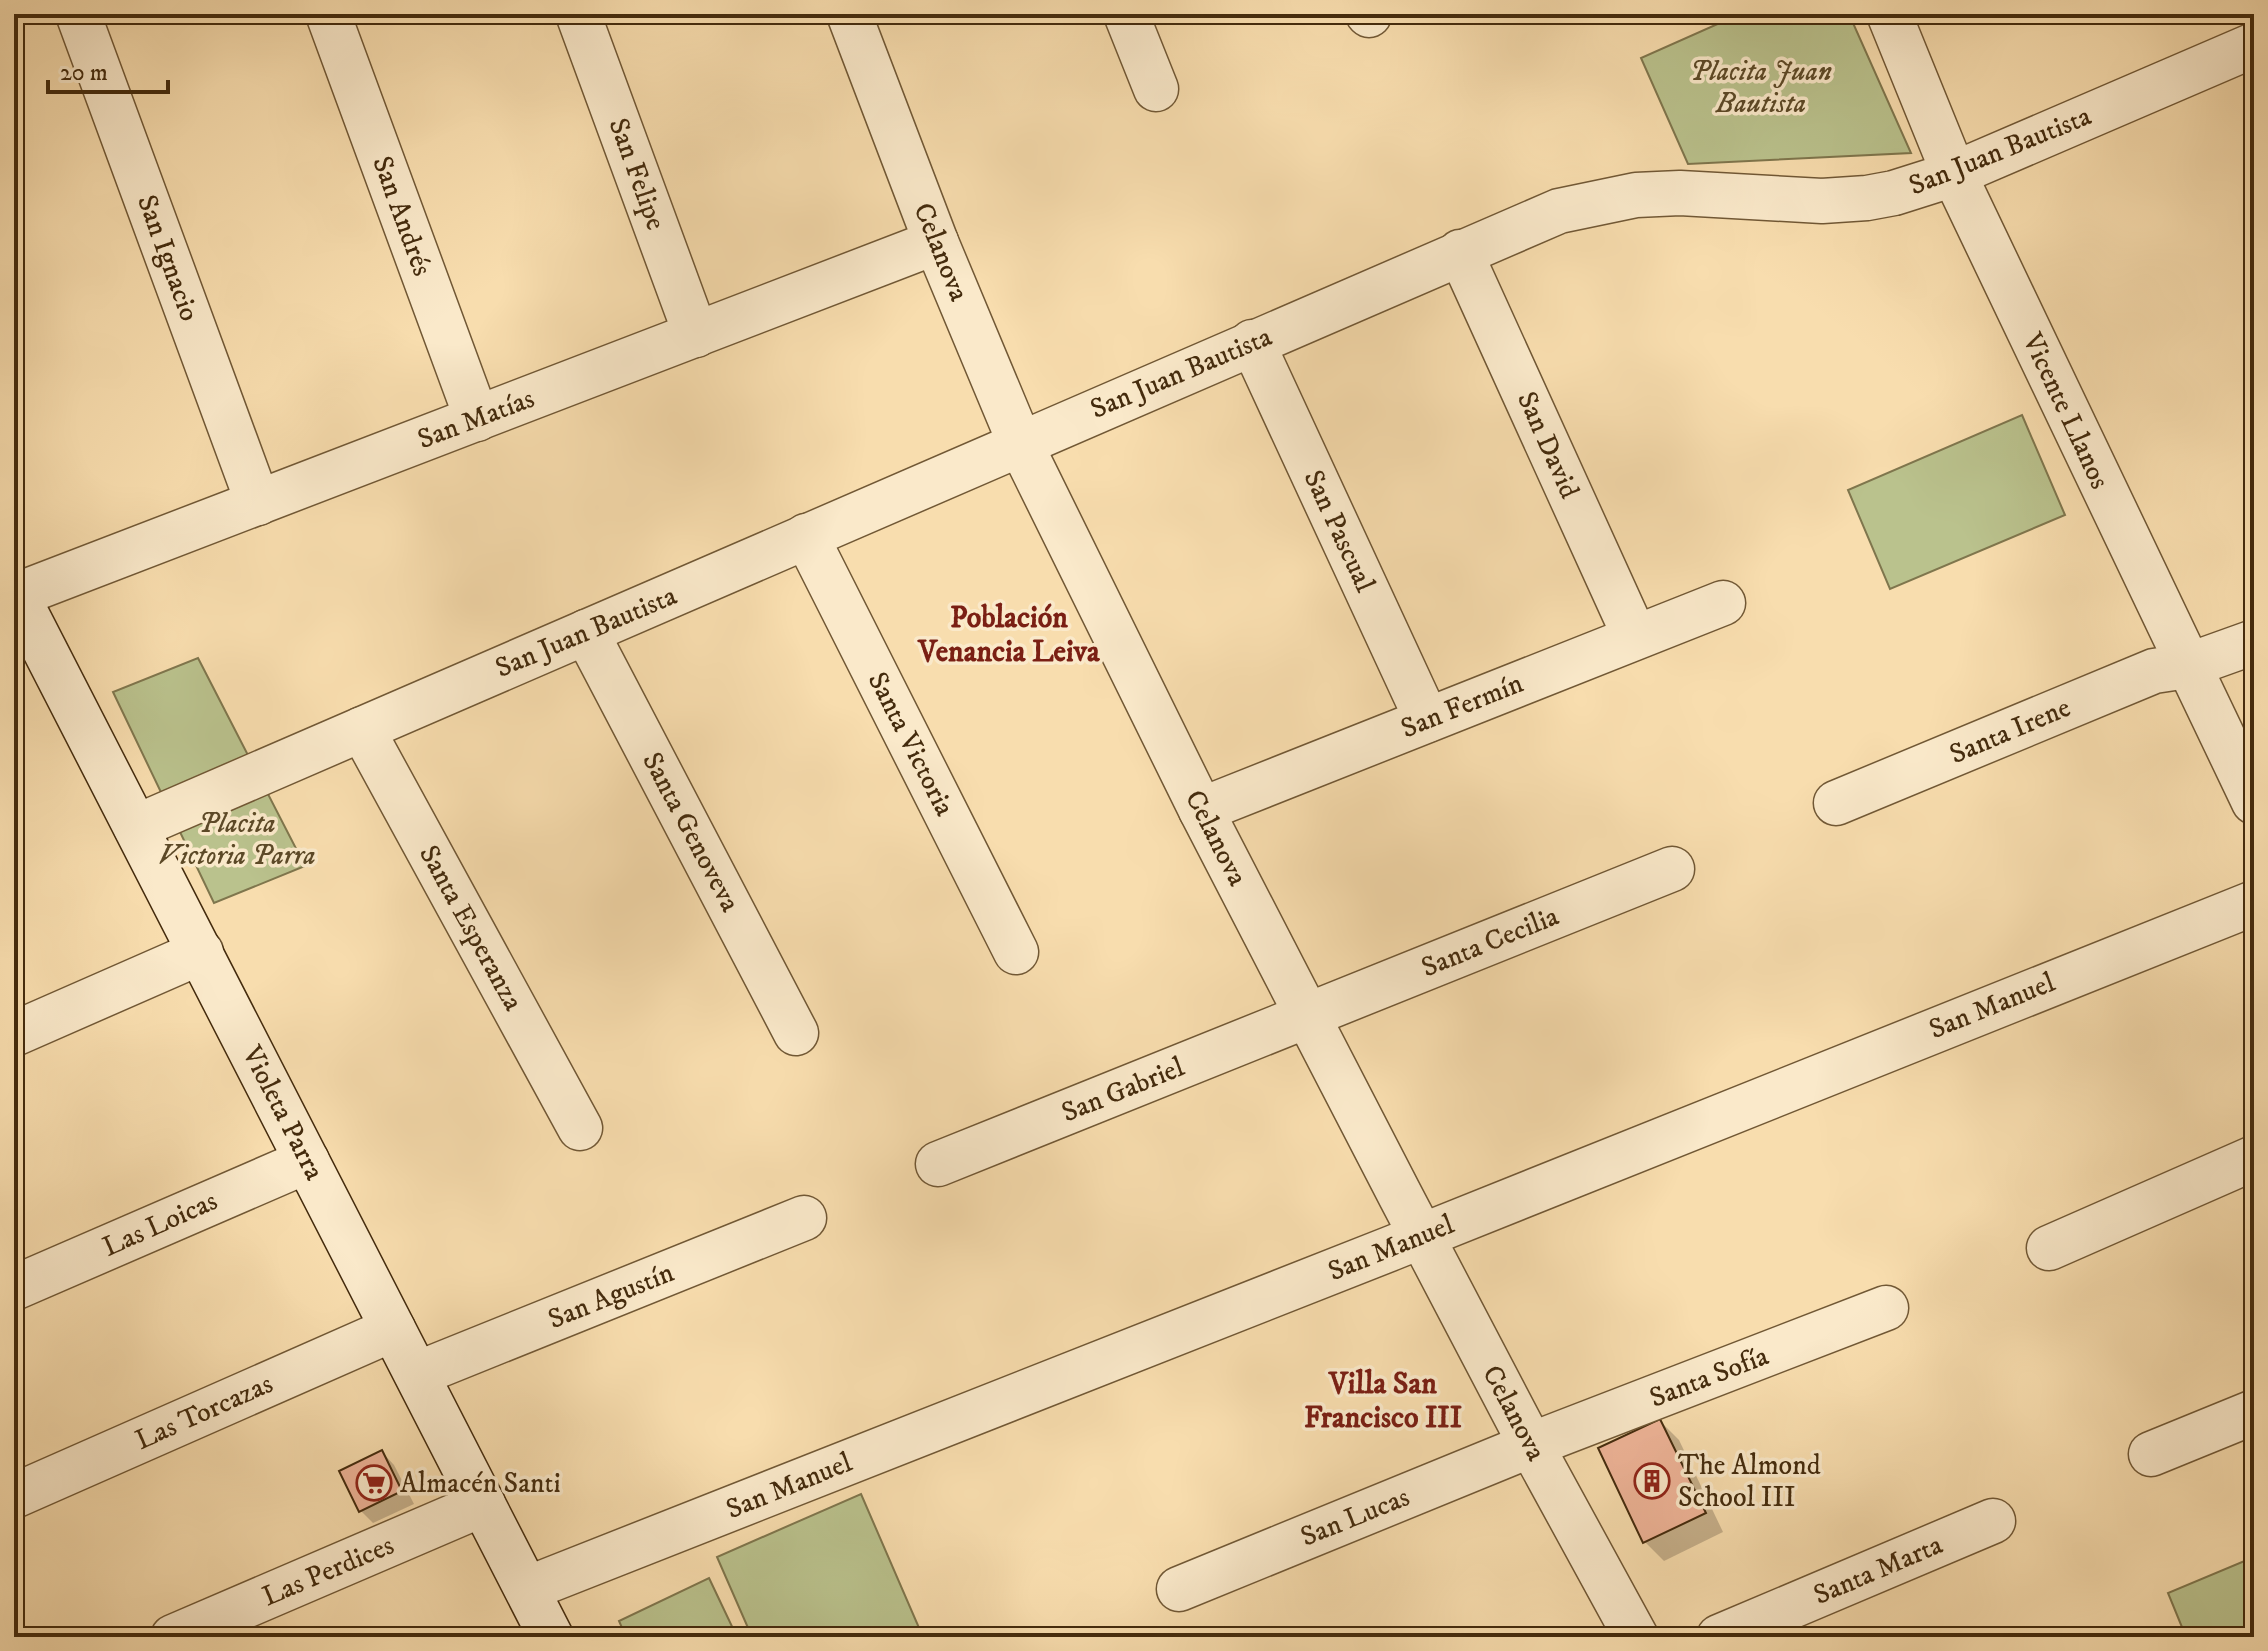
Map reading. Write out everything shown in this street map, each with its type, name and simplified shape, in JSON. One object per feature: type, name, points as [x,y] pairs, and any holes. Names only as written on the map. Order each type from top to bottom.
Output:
[{"type":"street","name":"San Ignacio","points":[[78,14],[258,503]]},
{"type":"street","name":"San Andrés","points":[[328,14],[477,419]]},
{"type":"street","name":"San Felipe","points":[[578,14],[696,335]]},
{"type":"street","name":"Celanova","points":[[849,14],[936,242],[1020,443],[1201,810],[1307,1016],[1531,1445],[1636,1637]]},
{"type":"street","points":[[1126,14],[1156,89]]},
{"type":"street","name":"Vicente Llanos","points":[[1889,14],[1954,174],[2254,802]]},
{"type":"street","name":"San Juan Bautista","points":[[136,827],[1559,211],[1636,195],[1680,193],[1845,200],[1894,193],[1954,174],[2254,45]]},
{"type":"street","name":"San Matías","points":[[15,593],[258,503],[936,242]]},
{"type":"street","name":"San David","points":[[1460,252],[1635,637]]},
{"type":"street","name":"San Pascual","points":[[1252,342],[1427,720]]},
{"type":"street","name":"Santa Victoria","points":[[806,536],[1016,952]]},
{"type":"street","name":"Violeta Parra","points":[[15,593],[551,1637]]},
{"type":"street","name":"San Fermín","points":[[1201,810],[1723,603]]},
{"type":"street","name":"Santa Genoveva","points":[[586,632],[796,1033]]},
{"type":"street","name":"Santa Irene","points":[[1836,803],[2154,671],[2187,666],[2254,642]]},
{"type":"street","name":"Santa Esperanza","points":[[362,729],[580,1128]]},
{"type":"street","name":"Santa Cecilia","points":[[1307,1016],[1672,869]]},
{"type":"street","name":"San Manuel","points":[[527,1589],[2254,903]]},
{"type":"street","points":[[14,1034],[201,952]]},
{"type":"street","name":"San Gabriel","points":[[938,1164],[1307,1016]]},
{"type":"street","points":[[2049,1248],[2254,1158]]},
{"type":"street","name":"Las Loicas","points":[[14,1288],[307,1161]]},
{"type":"street","name":"San Agustín","points":[[417,1374],[804,1218]]},
{"type":"street","name":"Santa Sofía","points":[[1531,1445],[1886,1308]]},
{"type":"street","name":"Las Torcazas","points":[[14,1496],[393,1329]]},
{"type":"street","points":[[2151,1454],[2254,1412]]},
{"type":"street","name":"San Lucas","points":[[1179,1589],[1531,1445]]},
{"type":"street","name":"Las Perdices","points":[[173,1637],[483,1504]]},
{"type":"street","name":"Santa Marta","points":[[1719,1637],[1993,1521]]},
{"type":"green space","name":"Placita Juan Bautista","points":[[1740,14],[1849,14],[1911,153],[1688,164],[1641,58]]},
{"type":"green space","points":[[2022,415],[2065,515],[1890,589],[1848,490]]},
{"type":"green space","name":"Placita Victoria Parra","points":[[198,658],[305,866],[214,903],[113,692]]},
{"type":"green space","points":[[861,1494],[923,1637],[752,1637],[717,1557]]},
{"type":"green space","points":[[2254,1557],[2254,1637],[2186,1637],[2168,1593]]},
{"type":"green space","points":[[709,1578],[737,1637],[626,1637],[619,1621]]},
{"type":"building","name":"The Almond School III","points":[[1660,1419],[1706,1513],[1643,1543],[1598,1448]]},
{"type":"building","points":[[382,1450],[402,1491],[359,1512],[339,1471]]},
{"type":"place","name":"The Almond School III","points":[[1652,1481]]},
{"type":"place","name":"Almacén Santi","points":[[374,1483]]},
{"type":"district","name":"Población Venancia Leiva","points":[[1009,635]]},
{"type":"district","name":"Villa San Francisco III","points":[[1383,1401]]}]
